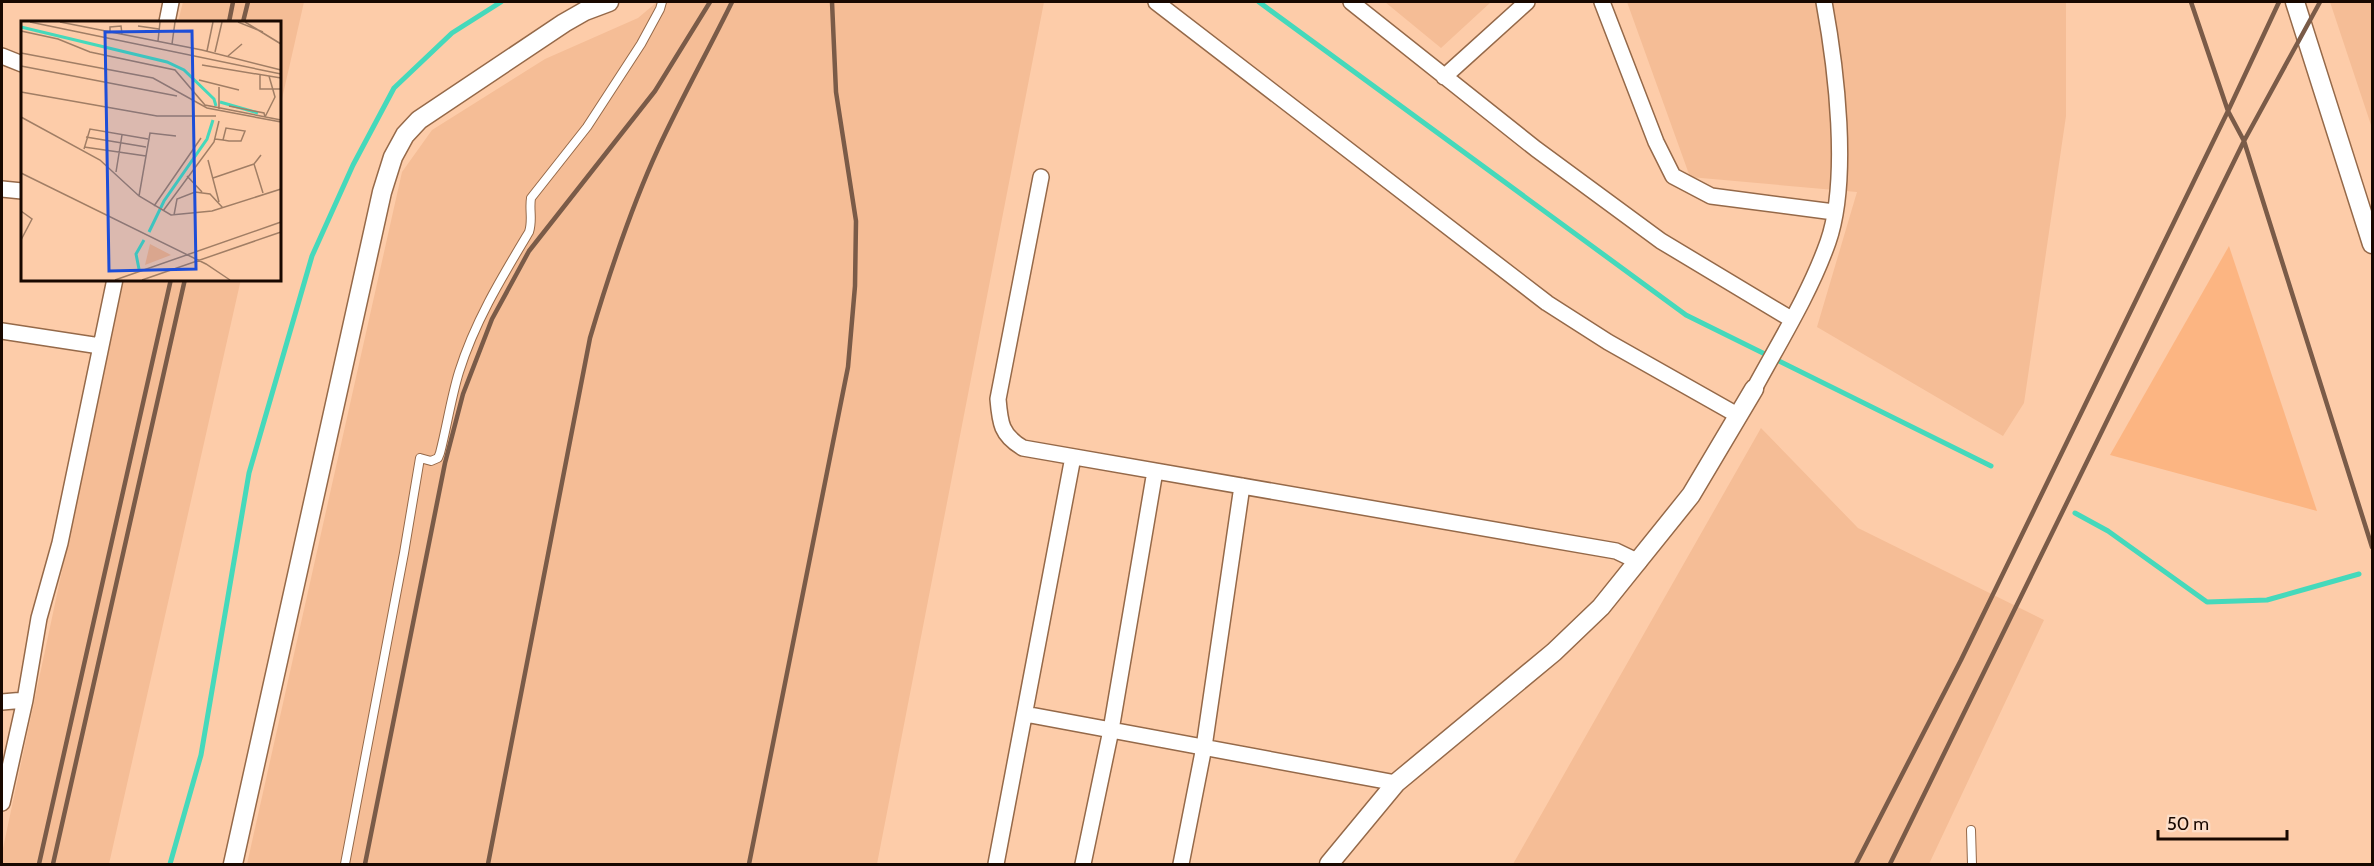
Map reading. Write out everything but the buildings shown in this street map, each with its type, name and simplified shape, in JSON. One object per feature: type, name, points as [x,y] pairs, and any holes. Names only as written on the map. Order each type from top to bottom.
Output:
[{"type":"street","points":[[167,21],[171,2]]},
{"type":"street","points":[[233,864],[382,192],[393,157],[411,128],[435,108],[564,23],[609,2]]},
{"type":"street","points":[[1155,2],[1547,303],[1608,342],[1739,416]]},
{"type":"street","points":[[1351,2],[1536,149],[1661,241],[1791,319]]},
{"type":"street","points":[[1444,77],[1527,2]]},
{"type":"street","points":[[1602,2],[1652,131],[1673,176],[1712,196],[1834,212]]},
{"type":"street","points":[[1329,864],[1396,783],[1554,652],[1601,607],[1691,495],[1739,416],[1815,274],[1829,240],[1838,194],[1839,137],[1835,77],[1824,2]]},
{"type":"street","points":[[2295,2],[2373,244]]},
{"type":"street","points":[[2,56],[21,64]]},
{"type":"street","points":[[1041,177],[998,399],[1000,420],[1008,439],[1023,448],[1616,551],[1639,562]]},
{"type":"street","points":[[2,189],[21,191]]},
{"type":"street","points":[[2,803],[25,700],[39,618],[55,564],[115,280]]},
{"type":"street","points":[[2,331],[100,346]]},
{"type":"street","points":[[996,864],[1073,457]]},
{"type":"street","points":[[1083,864],[1111,730],[1155,471]]},
{"type":"street","points":[[1181,864],[1203,747],[1242,486]]},
{"type":"street","points":[[2,702],[25,700]]},
{"type":"street","points":[[1024,714],[1396,783]]},
{"type":"lane","points":[[345,864],[420,458],[431,461],[438,458],[462,365],[482,313],[529,232],[532,217],[531,198],[587,127],[641,44],[662,2]]},
{"type":"lane","points":[[1971,830],[1972,864]]},
{"type":"shaded area","points":[[183,2],[304,2],[280,108],[280,21],[178,21]]},
{"type":"shaded area","points":[[657,2],[1044,2],[877,864],[247,864],[402,172],[432,130],[545,59],[638,18]]},
{"type":"shaded area","points":[[1385,2],[1491,2],[1441,48]]},
{"type":"shaded area","points":[[1627,2],[2066,2],[2066,116],[2024,403],[2003,436],[1817,327],[1857,192],[1690,177]]},
{"type":"shaded area","points":[[2330,2],[2372,2],[2372,128]]},
{"type":"shaded area","points":[[2229,246],[2317,511],[2110,455]]},
{"type":"shaded area","points":[[124,280],[241,280],[109,864],[2,864],[2,853]]},
{"type":"shaded area","points":[[1761,428],[1858,528],[2044,620],[1929,864],[1513,864]]},
{"type":"waterway","points":[[170,864],[201,755],[249,473],[312,256],[353,165],[394,88],[452,33],[501,2]]},
{"type":"waterway","points":[[1259,2],[1686,315],[1991,466]]},
{"type":"waterway","points":[[2075,513],[2108,531],[2207,602],[2267,600],[2359,574]]},
{"type":"railway","points":[[229,21],[233,2]]},
{"type":"railway","points":[[243,21],[248,2]]},
{"type":"railway","points":[[365,864],[445,463],[463,394],[492,319],[529,251],[655,91],[710,2]]},
{"type":"railway","points":[[488,864],[590,338],[638,195],[676,112],[732,2]]},
{"type":"railway","points":[[749,864],[848,367],[855,286],[856,221],[836,92],[832,2]]},
{"type":"railway","points":[[2191,2],[2228,111],[2244,141],[2372,547]]},
{"type":"railway","points":[[1856,864],[1961,660],[2279,2]]},
{"type":"railway","points":[[1890,864],[2244,141],[2320,2]]},
{"type":"railway","points":[[39,864],[171,280]]},
{"type":"railway","points":[[53,864],[185,280]]}]
